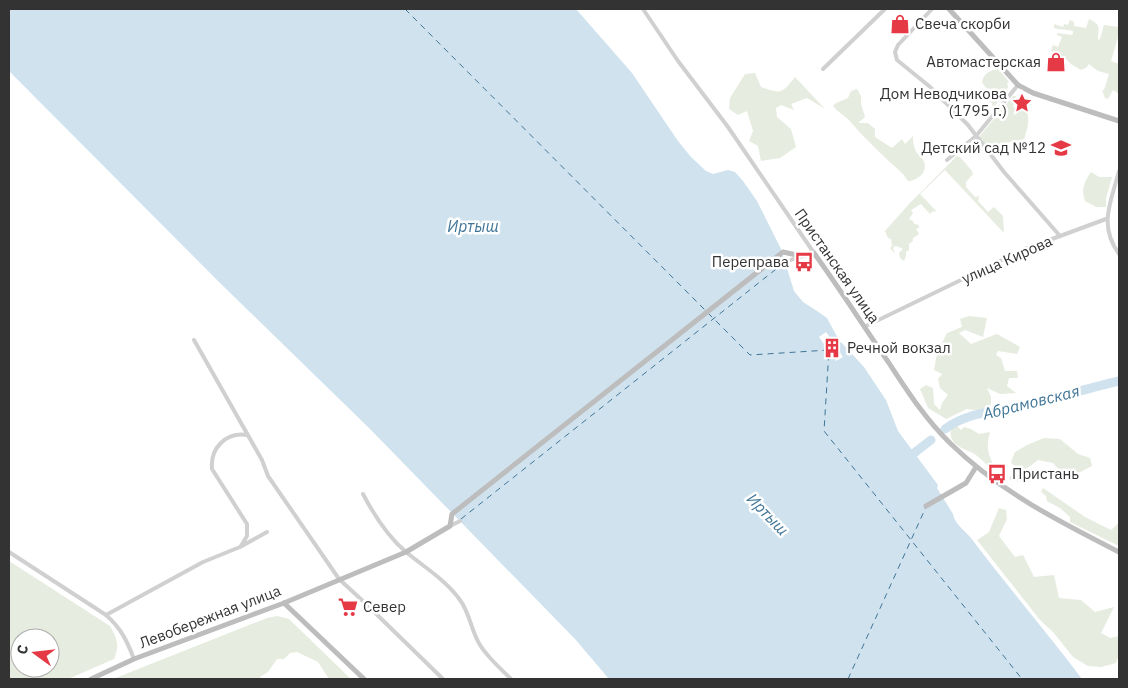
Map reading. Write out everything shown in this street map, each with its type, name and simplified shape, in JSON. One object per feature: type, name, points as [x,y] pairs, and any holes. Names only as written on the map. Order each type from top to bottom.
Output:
[{"type":"street","name":"Пристанская улица","points":[[643,9],[678,61],[728,128],[923,413],[950,443],[976,467],[1002,486],[1044,512],[1119,552]]},
{"type":"street","points":[[823,70],[885,9]]},
{"type":"street","points":[[932,9],[898,45],[895,55],[899,61],[929,86],[968,125],[1004,172],[1060,236]]},
{"type":"street","points":[[949,9],[1018,85],[1034,93],[1119,121]]},
{"type":"street","points":[[947,160],[976,136],[1018,85]]},
{"type":"street","points":[[1119,170],[1106,220],[1110,238],[1119,254]]},
{"type":"street","name":"улица Кирова","points":[[864,327],[1016,253],[1106,220]]},
{"type":"street","points":[[450,526],[452,514],[783,252],[801,256]]},
{"type":"street","points":[[786,262],[801,256],[814,254]]},
{"type":"street","points":[[194,340],[268,476],[339,579],[443,679]]},
{"type":"street","points":[[240,547],[248,536],[247,524],[212,469],[211,460],[225,438],[240,434],[247,435]]},
{"type":"street","points":[[926,506],[966,483],[976,467]]},
{"type":"street","points":[[363,494],[373,514],[393,540],[433,573],[460,599],[480,646],[511,679]]},
{"type":"street","points":[[450,526],[460,521]]},
{"type":"street","name":"Левобережная улица","points":[[9,552],[117,624],[125,637],[134,659],[284,602],[406,552],[450,526]]},
{"type":"street","points":[[106,615],[203,562],[240,547],[267,532]]},
{"type":"street","points":[[284,602],[364,679]]},
{"type":"street","points":[[91,679],[134,659]]},
{"type":"shaded area","points":[[1089,19],[1098,25],[1098,40],[1104,25],[1119,27],[1119,34],[1111,61],[1119,64],[1119,94],[1113,90],[1108,99],[1105,98],[1102,90],[1104,90],[1109,74],[1098,71],[1089,64],[1081,70],[1066,59],[1059,60],[1053,58],[1055,53],[1051,51],[1053,45],[1058,47],[1062,37],[1057,35],[1057,33],[1072,35],[1073,33],[1073,31],[1054,28],[1054,24],[1063,27],[1064,24],[1068,25],[1070,20],[1074,22],[1074,26],[1086,28]]},
{"type":"shaded area","points":[[998,69],[1009,82],[1007,83],[1008,87],[993,109],[992,103],[986,99],[990,89],[986,88],[982,82],[987,73]]},
{"type":"shaded area","points":[[755,73],[761,87],[773,91],[781,91],[795,77],[825,109],[807,98],[791,104],[794,110],[781,105],[776,108],[777,117],[791,129],[796,147],[780,158],[761,161],[758,146],[749,141],[753,131],[747,111],[738,115],[729,109],[730,98],[745,74]]},
{"type":"shaded area","points":[[857,89],[861,96],[865,117],[858,123],[868,123],[875,129],[875,137],[892,148],[902,139],[905,144],[913,136],[913,144],[925,166],[918,178],[908,181],[833,106],[848,98],[851,91]]},
{"type":"shaded area","points":[[1013,96],[1016,96],[1013,107],[1027,112],[1028,123],[1024,139],[1006,143],[996,154],[988,149],[979,137]]},
{"type":"shaded area","points":[[957,156],[961,158],[973,174],[966,182],[966,187],[975,197],[979,196],[978,201],[988,212],[994,207],[1003,216],[1004,233],[945,170],[920,194],[937,212],[933,211],[930,214],[921,204],[911,210],[913,213],[909,219],[914,224],[919,225],[919,228],[916,229],[919,234],[909,244],[909,250],[906,252],[904,261],[900,258],[899,253],[903,249],[895,246],[893,248],[895,254],[890,248],[892,246],[891,239],[888,238],[885,231],[909,204]]},
{"type":"shaded area","points":[[1091,172],[1099,177],[1112,177],[1106,198],[1106,207],[1096,207],[1085,201],[1084,186]]},
{"type":"shaded area","points":[[969,316],[987,318],[983,337],[965,330],[959,333],[971,344],[997,334],[1020,347],[1017,354],[998,351],[996,355],[1001,358],[1005,371],[1017,371],[1018,378],[1009,378],[1007,386],[1016,393],[1000,394],[987,388],[991,397],[991,409],[981,411],[967,409],[946,419],[928,408],[920,389],[926,385],[933,388],[934,404],[940,410],[942,403],[948,395],[940,388],[938,379],[942,374],[934,370],[937,353],[947,333],[962,327],[960,319]]},
{"type":"shaded area","points":[[957,426],[961,430],[964,427],[979,434],[990,432],[988,449],[993,471],[977,456],[959,447],[953,441],[951,429]]},
{"type":"shaded area","points":[[1044,438],[1060,439],[1078,454],[1090,458],[1092,466],[1067,479],[1053,463],[1038,460],[1025,470],[1023,482],[1010,480],[1009,477],[1019,473],[1011,462],[1015,452]]},
{"type":"shaded area","points":[[1043,488],[1085,517],[1111,530],[1119,523],[1119,546],[1070,522],[1070,517],[1060,508],[1047,501],[1046,496],[1041,492]]},
{"type":"shaded area","points":[[999,508],[1006,510],[1007,519],[999,536],[1015,557],[1023,555],[1034,577],[1054,575],[1059,598],[1081,600],[1095,612],[1114,607],[1101,633],[1110,638],[1119,636],[1119,655],[1116,663],[1101,667],[1088,666],[1073,657],[1053,632],[1040,620],[977,540],[989,532]]},
{"type":"shaded area","points":[[9,561],[110,626],[116,638],[117,646],[114,659],[68,679],[9,679]]},
{"type":"shaded area","points":[[277,616],[289,619],[351,679],[329,679],[318,662],[297,652],[290,653],[284,659],[277,659],[268,672],[260,677],[262,679],[113,679],[267,618]]},
{"type":"water","name":"Иртыш","points":[[9,9],[576,9],[632,73],[691,157],[706,171],[713,174],[728,170],[735,172],[743,181],[757,201],[781,249],[794,291],[803,302],[827,318],[839,340],[834,343],[826,332],[819,337],[836,361],[843,357],[835,345],[841,342],[864,367],[886,400],[898,431],[938,485],[937,488],[958,524],[1082,679],[609,679],[575,639],[369,428],[219,282],[9,71]]},
{"type":"waterway","name":"Абрамовская","points":[[945,429],[964,418],[1030,404],[1119,381]]},
{"type":"waterway","name":"Абрамовская","points":[[905,460],[931,440]]},
{"type":"ferry route","points":[[405,9],[705,310]]},
{"type":"ferry route","points":[[461,519],[785,262]]},
{"type":"ferry route","points":[[708,313],[750,355],[829,350],[824,431],[1022,679]]},
{"type":"ferry route","points":[[848,679],[926,507]]},
{"type":"place","name":"Свеча скорби","points":[[900,24]]},
{"type":"place","name":"Автомастерская","points":[[1056,62]]},
{"type":"place","name":"Дом Неводчикова (1795 г.)","points":[[1022,103]]},
{"type":"place","name":"Детский сад №12","points":[[1061,148]]},
{"type":"place","name":"Переправа","points":[[804,262]]},
{"type":"place","name":"Речной вокзал","points":[[832,348]]},
{"type":"place","name":"Пристань","points":[[997,474]]},
{"type":"place","name":"Север","points":[[348,607]]}]
